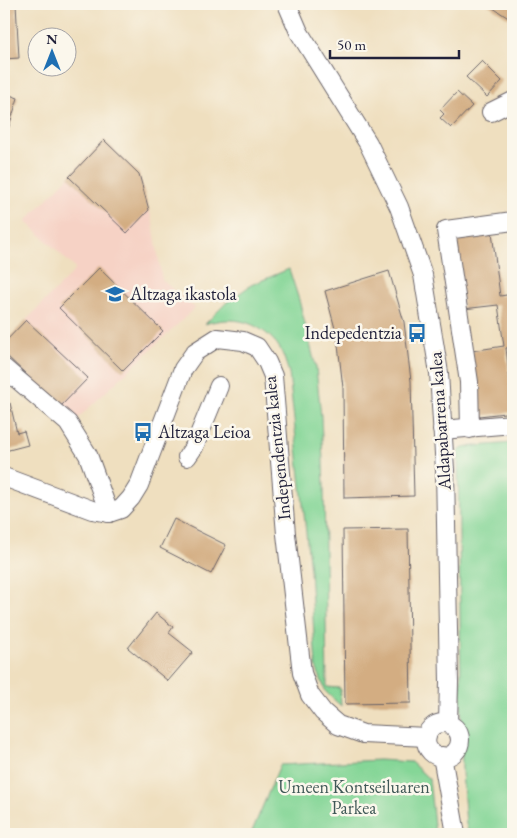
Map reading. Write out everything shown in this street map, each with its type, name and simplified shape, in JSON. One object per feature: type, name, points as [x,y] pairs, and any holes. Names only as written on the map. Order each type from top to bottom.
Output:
[{"type":"street","name":"Aldapabarrena kalea","points":[[287,4],[299,32],[368,143],[399,207],[423,275],[439,373],[445,470],[450,682],[448,723]]},
{"type":"street","points":[[491,112],[513,102]]},
{"type":"street","points":[[470,429],[468,382],[446,230],[513,221]]},
{"type":"street","name":"Independentzia kalea","points":[[109,513],[121,509],[138,485],[184,369],[195,352],[217,338],[243,340],[257,347],[267,362],[273,376],[286,534],[302,673],[310,695],[323,712],[338,725],[364,734],[427,737]]},
{"type":"street","points":[[4,368],[68,422],[88,455],[109,513],[92,510],[4,477]]},
{"type":"street","points":[[187,457],[194,447],[219,386]]},
{"type":"street","points":[[442,430],[513,424]]},
{"type":"street","points":[[448,723],[457,729],[461,740],[457,750],[447,756],[442,756],[428,748],[427,737],[428,732],[436,724],[448,723]]},
{"type":"street","points":[[442,756],[456,834]]},
{"type":"shaded area","name":"Altzaga ikastola","points":[[104,140],[139,174],[153,223],[162,280],[195,308],[75,421],[4,353],[4,343],[76,269],[26,221]]},
{"type":"green space","points":[[289,269],[316,368],[321,416],[324,485],[327,687],[340,688],[341,706],[326,692],[316,667],[310,570],[289,373],[284,358],[277,344],[270,336],[253,325],[235,320],[215,321],[205,324],[226,303],[251,285]]},
{"type":"green space","points":[[513,443],[513,834],[469,834],[466,824],[462,772],[458,452],[464,447]]},
{"type":"green space","name":"Umeen Kontseiluaren Parkea","points":[[379,760],[411,762],[429,779],[435,834],[251,834],[280,765]]},
{"type":"building","points":[[4,4],[16,4],[19,58],[4,59]]},
{"type":"building","points":[[487,4],[513,4],[513,21]]},
{"type":"building","points":[[482,61],[502,81],[487,97],[466,77]]},
{"type":"building","points":[[457,92],[472,106],[451,128],[440,118],[444,114],[440,110]]},
{"type":"building","points":[[4,93],[18,98],[4,142]]},
{"type":"building","points":[[104,140],[139,174],[149,210],[127,233],[69,177]]},
{"type":"building","points":[[492,232],[500,296],[513,294],[513,347],[506,348],[513,412],[479,416],[471,351],[504,346],[498,305],[463,309],[454,238]]},
{"type":"building","points":[[99,268],[163,331],[123,371],[59,308]]},
{"type":"building","points":[[389,271],[404,322],[411,381],[414,496],[344,498],[343,388],[337,336],[325,291]]},
{"type":"building","points":[[26,320],[88,378],[60,407],[4,353],[4,343]]},
{"type":"building","points":[[10,403],[17,433],[24,431],[28,445],[5,451],[7,459],[4,460],[4,405]]},
{"type":"building","points":[[174,519],[226,545],[211,574],[160,548]]},
{"type":"building","points":[[408,529],[411,703],[345,704],[343,530]]},
{"type":"building","points":[[156,613],[173,627],[169,633],[193,652],[168,681],[128,648]]},
{"type":"place","name":"Altzaga ikastola","points":[[115,294]]},
{"type":"place","name":"Indepedentzia","points":[[417,333]]},
{"type":"place","name":"Altzaga Leioa","points":[[143,432]]}]
